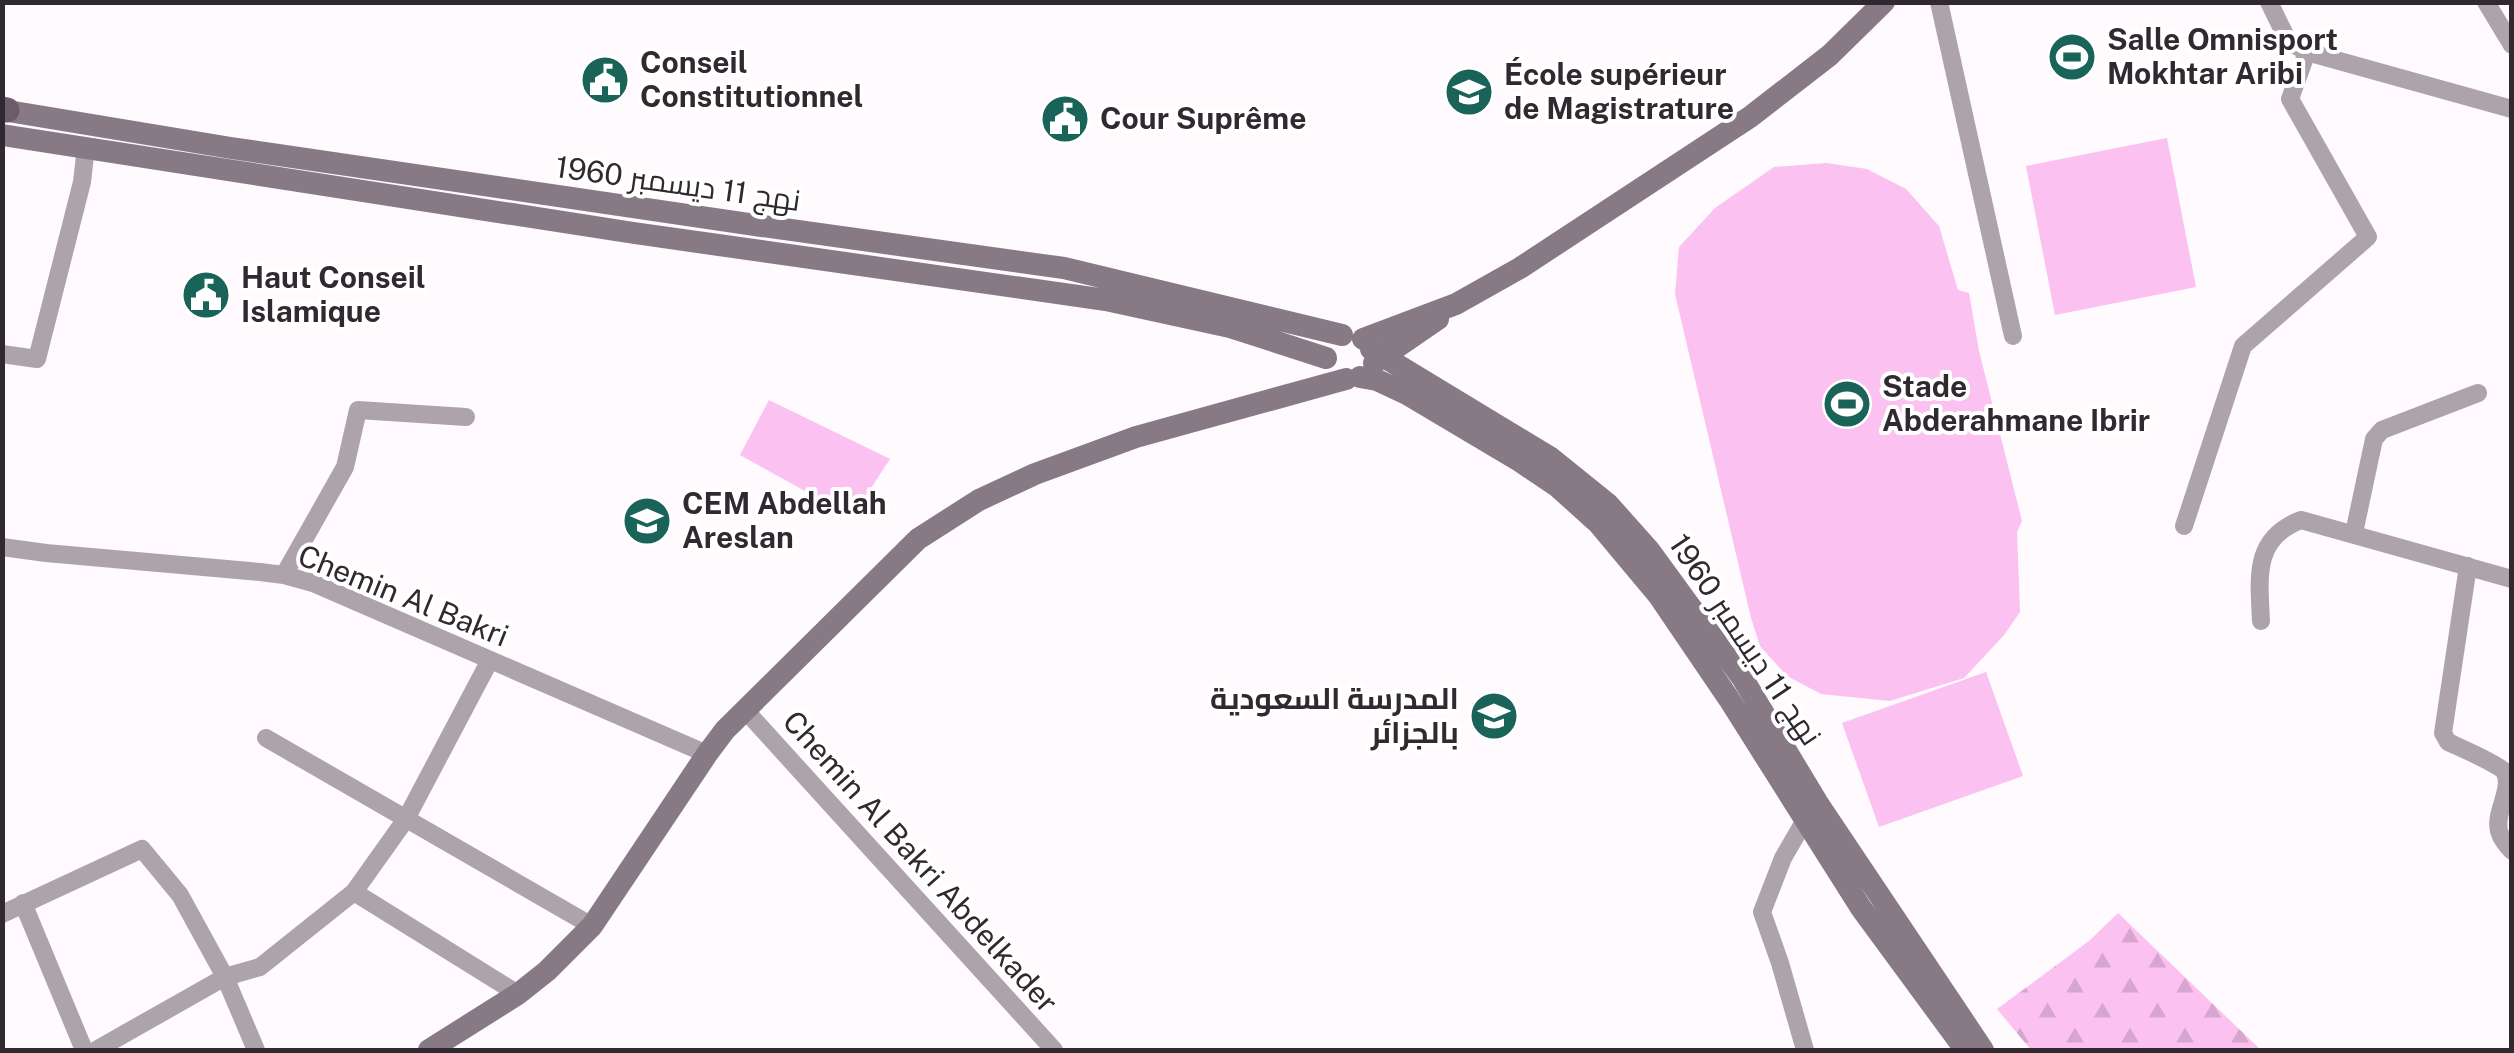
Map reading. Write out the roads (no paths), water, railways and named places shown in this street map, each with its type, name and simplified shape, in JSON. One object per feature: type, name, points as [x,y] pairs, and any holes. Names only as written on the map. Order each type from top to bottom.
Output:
[{"type":"main road","points":[[429,1050],[518,994],[592,926],[706,754],[745,710],[918,539],[978,500],[1034,474],[1136,437],[1267,400],[1362,357],[1520,268],[1750,117],[1830,55],[1884,2]]},
{"type":"main road","name":"نهج 11 ديسمبر 1960","points":[[4,116],[86,147],[634,233],[1106,300],[1230,326],[1327,360]]},
{"type":"main road","name":"نهج 11 ديسمبر 1960","points":[[4,116],[1064,268],[1362,357],[1512,433],[1551,458],[1608,504],[1648,550],[1743,679],[1818,802],[1984,1050]]},
{"type":"main road","points":[[1267,400],[1327,360],[1330,344],[1362,357]]},
{"type":"main road","name":"نهج 11 ديسمبر 1960","points":[[1362,357],[1377,380],[1518,460],[1579,504],[1598,523],[1659,596],[1861,908],[1966,1050]]},
{"type":"street","points":[[1939,2],[2013,336]]},
{"type":"street","points":[[2269,2],[2288,40],[2306,52],[2512,109]]},
{"type":"street","points":[[2486,2],[2512,45]]},
{"type":"street","points":[[2184,526],[2243,346],[2368,237],[2290,99],[2306,52]]},
{"type":"street","points":[[2,354],[37,359],[82,182],[86,147]]},
{"type":"street","points":[[2354,533],[2374,439],[2382,430],[2478,393]]},
{"type":"street","points":[[284,575],[345,467],[358,410],[466,417]]},
{"type":"street","points":[[2261,621],[2262,560],[2269,542],[2282,527],[2301,520],[2512,579]]},
{"type":"street","name":"Chemin Al Bakri","points":[[2,547],[284,575],[313,583],[706,754]]},
{"type":"street","points":[[2468,566],[2443,734],[2448,742],[2504,771],[2510,782],[2499,818],[2500,831],[2512,850]]},
{"type":"street","points":[[96,1050],[225,977],[260,967],[354,892],[406,819],[490,660]]},
{"type":"street","name":"Chemin Al Bakri Abdelkader","points":[[745,710],[1054,1050]]},
{"type":"street","points":[[266,738],[592,926]]},
{"type":"street","points":[[1804,1050],[1762,912],[1783,858],[1805,820]]},
{"type":"street","points":[[2,914],[142,849],[180,894],[225,977],[256,1050]]},
{"type":"street","points":[[354,892],[518,994]]},
{"type":"street","points":[[23,903],[84,1050]]},
{"type":"place","name":"Salle Omnisport Mokhtar Aribi","points":[[2072,57]]},
{"type":"place","name":"Conseil Constitutionnel","points":[[605,80]]},
{"type":"place","name":"École supérieur de Magistrature","points":[[1469,92]]},
{"type":"place","name":"Cour Suprême","points":[[1065,119]]},
{"type":"place","name":"Haut Conseil Islamique","points":[[206,295]]},
{"type":"place","name":"Stade Abderahmane Ibrir","points":[[1847,404]]},
{"type":"place","name":"CEM Abdellah Areslan","points":[[647,521]]},
{"type":"place","name":"المدرسة السعودية بالجزائر","points":[[1494,716]]}]
